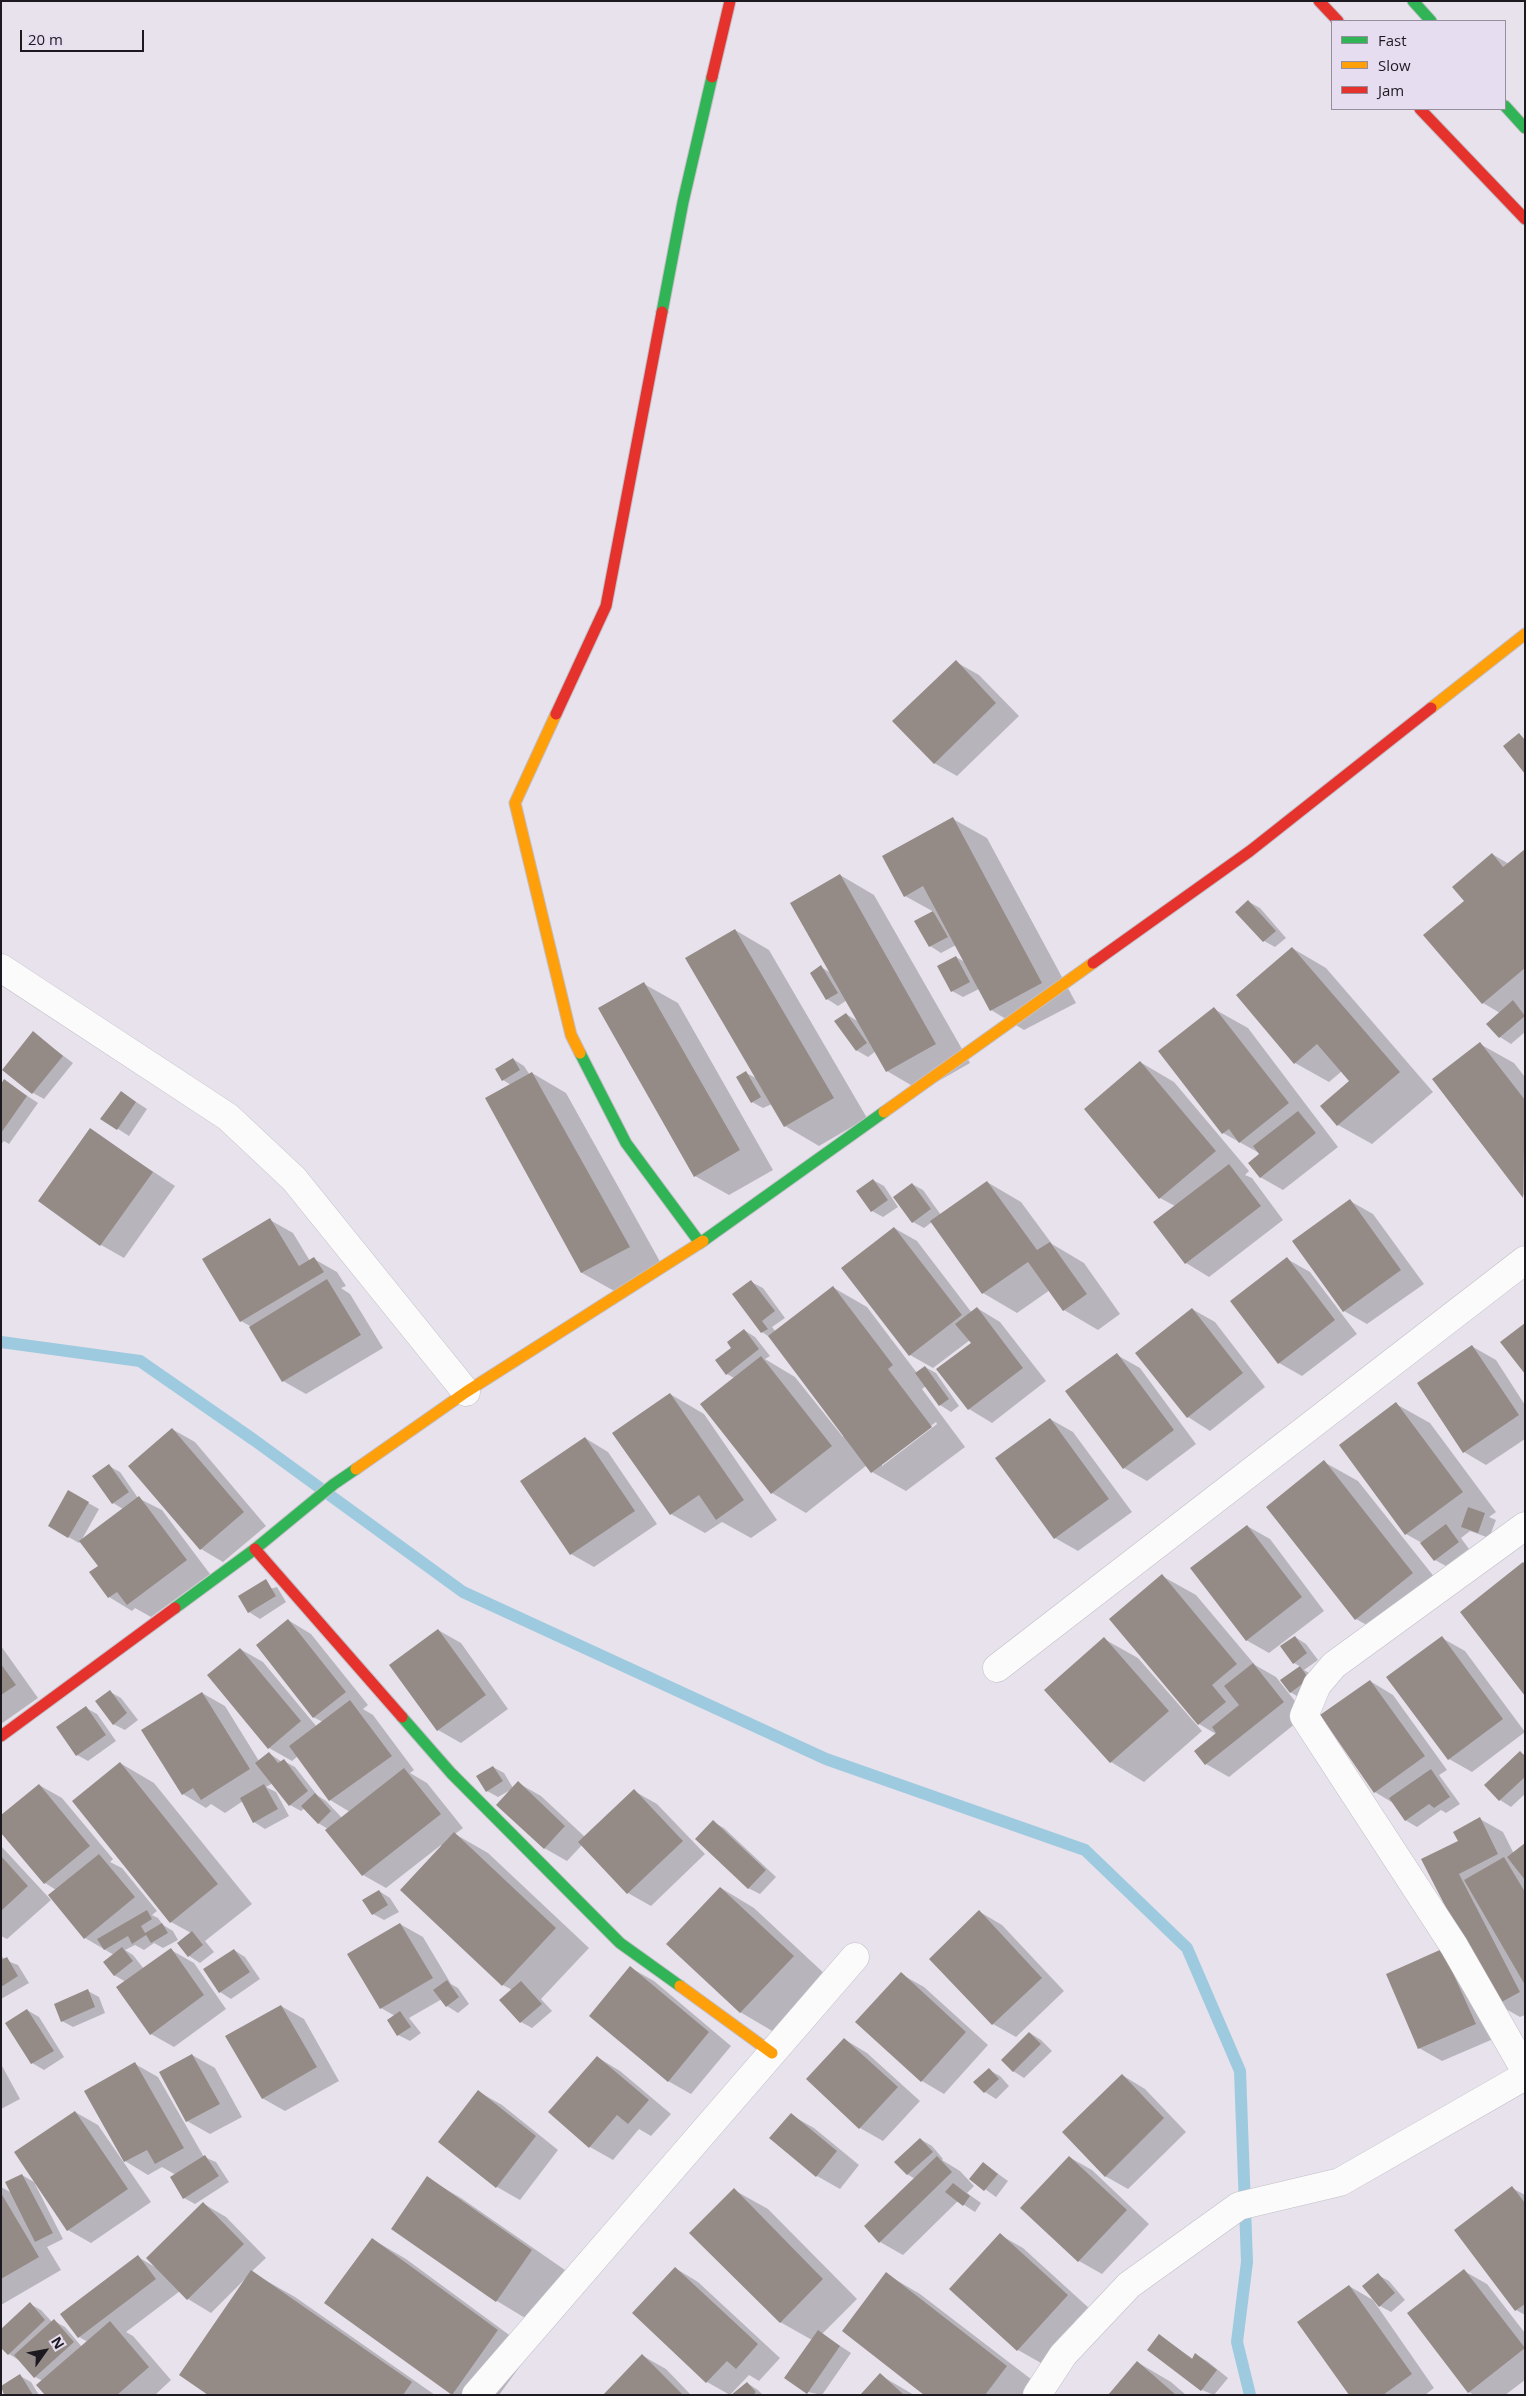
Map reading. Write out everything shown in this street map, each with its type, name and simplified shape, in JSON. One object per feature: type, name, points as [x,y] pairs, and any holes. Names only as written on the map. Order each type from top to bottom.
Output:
[{"type":"street","points":[[700,1243],[626,1143],[571,1034],[515,803],[606,606],[683,202],[730,1]]},
{"type":"street","points":[[1319,1],[1337,20]]},
{"type":"street","points":[[1413,1],[1430,20]]},
{"type":"street","points":[[1506,107],[1525,128]]},
{"type":"street","points":[[1421,110],[1525,219]]},
{"type":"street","points":[[1,1736],[255,1549],[334,1484],[466,1392],[700,1243],[1250,851],[1525,634]]},
{"type":"street","points":[[1,968],[228,1117],[294,1180],[466,1392]]},
{"type":"street","points":[[997,1668],[1525,1260]]},
{"type":"street","points":[[1525,1526],[1334,1666],[1317,1686],[1304,1716],[1454,1946],[1525,2070]]},
{"type":"street","points":[[255,1549],[451,1773],[620,1943],[772,2053]]},
{"type":"street","points":[[476,2395],[855,1957]]},
{"type":"street","points":[[1037,2395],[1063,2355],[1129,2285],[1239,2206],[1340,2182],[1525,2076]]},
{"type":"building","points":[[956,660],[996,703],[934,764],[892,721]]},
{"type":"building","points":[[1519,733],[1525,740],[1525,774],[1503,746]]},
{"type":"building","points":[[953,817],[1042,983],[990,1011],[923,886],[904,897],[882,856]]},
{"type":"building","points":[[1525,849],[1525,968],[1482,1004],[1423,935],[1464,901],[1452,887],[1492,853],[1503,867]]},
{"type":"building","points":[[840,874],[936,1044],[886,1072],[790,903]]},
{"type":"building","points":[[1248,900],[1276,931],[1263,942],[1235,912]]},
{"type":"building","points":[[933,911],[948,937],[929,947],[914,921]]},
{"type":"building","points":[[735,929],[834,1098],[784,1127],[685,958]]},
{"type":"building","points":[[1292,947],[1400,1072],[1337,1126],[1320,1106],[1349,1081],[1317,1044],[1294,1064],[1236,995]]},
{"type":"building","points":[[956,956],[970,982],[951,992],[937,966]]},
{"type":"building","points":[[821,965],[838,993],[826,1000],[810,973]]},
{"type":"building","points":[[644,982],[740,1150],[694,1177],[598,1008]]},
{"type":"building","points":[[1513,1000],[1525,1016],[1499,1038],[1486,1024]]},
{"type":"building","points":[[1214,1007],[1289,1103],[1239,1143],[1229,1129],[1222,1134],[1158,1051]]},
{"type":"building","points":[[846,1013],[867,1043],[856,1051],[834,1021]]},
{"type":"building","points":[[33,1031],[63,1056],[32,1094],[2,1070]]},
{"type":"building","points":[[1480,1042],[1525,1100],[1523,1198],[1432,1079]]},
{"type":"building","points":[[513,1058],[520,1070],[502,1081],[495,1069]]},
{"type":"building","points":[[1140,1061],[1216,1151],[1159,1199],[1084,1109]]},
{"type":"building","points":[[746,1071],[761,1097],[751,1103],[736,1077]]},
{"type":"building","points":[[532,1072],[630,1247],[581,1273],[485,1098]]},
{"type":"building","points":[[4,1079],[27,1096],[1,1133],[1,1084]]},
{"type":"building","points":[[121,1091],[136,1102],[117,1130],[100,1119]]},
{"type":"building","points":[[1298,1111],[1316,1133],[1260,1178],[1248,1163],[1259,1154],[1253,1146]]},
{"type":"building","points":[[90,1128],[153,1172],[100,1246],[38,1201]]},
{"type":"building","points":[[1229,1164],[1261,1206],[1185,1264],[1153,1222]]},
{"type":"building","points":[[873,1179],[888,1200],[871,1212],[856,1191]]},
{"type":"building","points":[[987,1181],[1037,1250],[1050,1242],[1087,1294],[1063,1311],[1028,1262],[982,1294],[930,1221]]},
{"type":"building","points":[[912,1183],[931,1209],[912,1223],[893,1197]]},
{"type":"building","points":[[1350,1199],[1401,1270],[1343,1312],[1292,1241]]},
{"type":"building","points":[[270,1218],[299,1266],[314,1257],[324,1272],[240,1322],[202,1259]]},
{"type":"building","points":[[894,1227],[962,1315],[909,1356],[841,1268]]},
{"type":"building","points":[[1287,1257],[1335,1320],[1278,1364],[1230,1301]]},
{"type":"building","points":[[327,1279],[361,1335],[282,1382],[249,1327]]},
{"type":"building","points":[[751,1280],[775,1311],[762,1321],[768,1329],[761,1333],[732,1294]]},
{"type":"building","points":[[833,1286],[893,1365],[888,1369],[932,1427],[871,1473],[768,1336]]},
{"type":"building","points":[[977,1307],[1023,1368],[968,1410],[936,1369],[971,1343],[955,1324]]},
{"type":"building","points":[[1192,1308],[1243,1373],[1187,1418],[1135,1353]]},
{"type":"building","points":[[1525,1323],[1525,1374],[1500,1342]]},
{"type":"building","points":[[744,1329],[759,1349],[726,1375],[715,1360],[731,1348],[727,1342]]},
{"type":"building","points":[[1472,1345],[1519,1415],[1463,1453],[1417,1383]]},
{"type":"building","points":[[1117,1353],[1174,1430],[1123,1469],[1065,1391]]},
{"type":"building","points":[[761,1356],[832,1446],[771,1494],[700,1404]]},
{"type":"building","points":[[925,1366],[949,1399],[939,1406],[915,1373]]},
{"type":"building","points":[[670,1393],[744,1500],[716,1520],[699,1495],[670,1515],[612,1433]]},
{"type":"building","points":[[1396,1402],[1463,1492],[1405,1535],[1339,1445]]},
{"type":"building","points":[[1050,1418],[1109,1499],[1054,1539],[995,1458]]},
{"type":"building","points":[[172,1428],[244,1512],[200,1550],[128,1466]]},
{"type":"building","points":[[585,1437],[635,1511],[570,1555],[520,1481]]},
{"type":"building","points":[[1324,1460],[1413,1573],[1355,1620],[1266,1507]]},
{"type":"building","points":[[109,1464],[129,1492],[112,1504],[92,1476]]},
{"type":"building","points":[[68,1490],[89,1502],[68,1538],[48,1526]]},
{"type":"building","points":[[139,1496],[187,1560],[127,1605],[117,1592],[108,1598],[89,1572],[98,1566],[79,1541]]},
{"type":"building","points":[[1468,1507],[1485,1513],[1478,1533],[1461,1527]]},
{"type":"building","points":[[1446,1524],[1459,1542],[1434,1561],[1420,1543]]},
{"type":"building","points":[[1247,1525],[1302,1597],[1246,1641],[1190,1568]]},
{"type":"building","points":[[1523,1562],[1525,1564],[1525,1696],[1460,1612]]},
{"type":"building","points":[[1162,1574],[1237,1664],[1212,1685],[1226,1702],[1198,1725],[1109,1619]]},
{"type":"building","points":[[266,1579],[276,1596],[248,1613],[238,1596]]},
{"type":"building","points":[[288,1619],[346,1692],[313,1718],[256,1645]]},
{"type":"building","points":[[438,1629],[486,1695],[437,1731],[389,1665]]},
{"type":"building","points":[[1295,1636],[1307,1653],[1293,1664],[1280,1646]]},
{"type":"building","points":[[1442,1636],[1503,1719],[1448,1760],[1386,1677]]},
{"type":"building","points":[[1104,1637],[1169,1711],[1110,1763],[1044,1690]]},
{"type":"building","points":[[240,1648],[301,1721],[268,1749],[207,1675]]},
{"type":"building","points":[[1253,1663],[1284,1702],[1205,1765],[1194,1751],[1216,1733],[1212,1727],[1239,1705],[1224,1686]]},
{"type":"building","points":[[1,1664],[16,1685],[1,1695]]},
{"type":"building","points":[[1300,1666],[1309,1679],[1290,1693],[1280,1680]]},
{"type":"building","points":[[1370,1680],[1425,1756],[1374,1793],[1320,1715]]},
{"type":"building","points":[[110,1690],[127,1713],[113,1725],[95,1701]]},
{"type":"building","points":[[202,1692],[250,1769],[201,1800],[193,1788],[182,1795],[141,1730]]},
{"type":"building","points":[[350,1700],[392,1756],[329,1801],[289,1746]]},
{"type":"building","points":[[86,1706],[106,1735],[76,1756],[56,1727]]},
{"type":"building","points":[[1520,1751],[1525,1756],[1525,1777],[1499,1801],[1484,1785]]},
{"type":"building","points":[[269,1752],[278,1763],[284,1759],[308,1791],[289,1806],[255,1763]]},
{"type":"building","points":[[120,1762],[218,1884],[170,1923],[72,1801]]},
{"type":"building","points":[[493,1766],[503,1781],[486,1792],[476,1776]]},
{"type":"building","points":[[404,1768],[441,1814],[362,1876],[325,1830]]},
{"type":"building","points":[[1431,1769],[1450,1797],[1434,1808],[1429,1804],[1405,1821],[1389,1798]]},
{"type":"building","points":[[518,1781],[565,1826],[544,1849],[496,1805]]},
{"type":"building","points":[[39,1784],[90,1846],[44,1884],[1,1833],[1,1815]]},
{"type":"building","points":[[264,1784],[278,1809],[253,1823],[240,1798]]},
{"type":"building","points":[[634,1789],[683,1841],[627,1894],[578,1842]]},
{"type":"building","points":[[315,1793],[331,1811],[318,1824],[301,1806]]},
{"type":"building","points":[[1480,1817],[1498,1854],[1459,1874],[1520,1992],[1496,2005],[1421,1859],[1458,1841],[1453,1832]]},
{"type":"building","points":[[713,1820],[766,1870],[748,1889],[695,1839]]},
{"type":"building","points":[[454,1832],[556,1928],[502,1986],[400,1890]]},
{"type":"building","points":[[1525,1843],[1525,1880],[1507,1857]]},
{"type":"building","points":[[99,1854],[135,1897],[84,1939],[48,1895]]},
{"type":"building","points":[[1,1856],[28,1886],[1,1911]]},
{"type":"building","points":[[1504,1857],[1525,1892],[1525,1985],[1464,1880]]},
{"type":"building","points":[[720,1887],[794,1956],[740,2013],[666,1944]]},
{"type":"building","points":[[379,1890],[388,1905],[372,1915],[362,1900]]},
{"type":"building","points":[[147,1910],[152,1919],[141,1926],[145,1933],[162,1923],[168,1933],[151,1943],[146,1935],[132,1944],[128,1936],[104,1950],[97,1939]]},
{"type":"building","points":[[979,1910],[1042,1978],[992,2025],[929,1959]]},
{"type":"building","points":[[400,1923],[433,1978],[380,2009],[347,1954]]},
{"type":"building","points":[[192,1931],[203,1945],[188,1957],[177,1943]]},
{"type":"building","points":[[122,1947],[133,1961],[114,1976],[103,1962]]},
{"type":"building","points":[[171,1948],[204,1995],[150,2035],[116,1987]]},
{"type":"building","points":[[234,1949],[250,1972],[219,1993],[203,1969]]},
{"type":"building","points":[[1442,1949],[1476,2024],[1418,2049],[1386,1974]]},
{"type":"building","points":[[7,1957],[18,1976],[1,1987],[1,1960]]},
{"type":"building","points":[[630,1966],[709,2032],[668,2082],[589,2016]]},
{"type":"building","points":[[901,1972],[966,2032],[921,2082],[855,2022]]},
{"type":"building","points":[[447,1980],[459,1997],[446,2007],[433,1990]]},
{"type":"building","points":[[521,1981],[542,2004],[520,2023],[499,2000]]},
{"type":"building","points":[[88,1989],[95,2007],[61,2022],[54,2004]]},
{"type":"building","points":[[281,2005],[317,2067],[262,2099],[225,2036]]},
{"type":"building","points":[[27,2009],[54,2051],[31,2064],[5,2023]]},
{"type":"building","points":[[400,2011],[411,2027],[397,2036],[387,2020]]},
{"type":"building","points":[[1029,2032],[1041,2044],[1013,2072],[1001,2060]]},
{"type":"building","points":[[844,2038],[898,2087],[859,2129],[806,2079]]},
{"type":"building","points":[[192,2054],[220,2104],[186,2122],[159,2072]]},
{"type":"building","points":[[597,2056],[649,2100],[628,2124],[617,2115],[589,2148],[548,2112]]},
{"type":"building","points":[[135,2062],[184,2148],[155,2164],[147,2150],[124,2162],[84,2091]]},
{"type":"building","points":[[989,2068],[999,2079],[984,2093],[973,2082]]},
{"type":"building","points":[[1122,2074],[1164,2118],[1105,2177],[1062,2132]]},
{"type":"building","points":[[478,2090],[536,2136],[496,2188],[438,2142]]},
{"type":"building","points":[[75,2111],[128,2189],[67,2231],[14,2152]]},
{"type":"building","points":[[791,2113],[837,2151],[816,2177],[769,2138]]},
{"type":"building","points":[[920,2138],[933,2152],[907,2175],[894,2162]]},
{"type":"building","points":[[205,2155],[219,2176],[183,2199],[170,2177]]},
{"type":"building","points":[[937,2156],[952,2172],[879,2243],[864,2226]]},
{"type":"building","points":[[1069,2156],[1127,2210],[1078,2262],[1020,2208]]},
{"type":"building","points":[[983,2162],[998,2174],[984,2191],[969,2179]]},
{"type":"building","points":[[22,2174],[53,2233],[35,2242],[5,2182]]},
{"type":"building","points":[[427,2176],[532,2250],[496,2302],[391,2229]]},
{"type":"building","points":[[953,2183],[970,2196],[963,2206],[945,2192]]},
{"type":"building","points":[[1512,2186],[1525,2203],[1525,2304],[1515,2311],[1454,2230]]},
{"type":"building","points":[[734,2188],[823,2279],[780,2323],[689,2233]]},
{"type":"building","points":[[1,2193],[39,2257],[1,2279]]},
{"type":"building","points":[[203,2202],[244,2244],[187,2300],[146,2258]]},
{"type":"building","points":[[1000,2233],[1068,2295],[1017,2351],[949,2289]]},
{"type":"building","points":[[372,2238],[498,2330],[452,2395],[324,2303]]},
{"type":"building","points":[[138,2255],[156,2279],[78,2338],[60,2314]]},
{"type":"building","points":[[675,2267],[758,2344],[736,2369],[727,2361],[706,2383],[632,2313]]},
{"type":"building","points":[[1464,2269],[1525,2348],[1468,2393],[1407,2313]]},
{"type":"building","points":[[251,2270],[412,2382],[403,2395],[208,2395],[179,2375]]},
{"type":"building","points":[[886,2272],[1007,2366],[985,2395],[924,2395],[842,2331]]},
{"type":"building","points":[[1378,2273],[1395,2293],[1379,2307],[1362,2286]]},
{"type":"building","points":[[1349,2285],[1412,2374],[1383,2395],[1349,2395],[1297,2322]]},
{"type":"building","points":[[30,2302],[45,2320],[8,2355],[1,2348],[1,2329]]},
{"type":"building","points":[[54,2319],[74,2342],[34,2378],[14,2355]]},
{"type":"building","points":[[110,2321],[149,2367],[117,2395],[45,2395],[36,2385]]},
{"type":"building","points":[[818,2330],[840,2346],[807,2394],[784,2378]]},
{"type":"building","points":[[1159,2334],[1192,2359],[1195,2353],[1217,2370],[1201,2391],[1147,2350]]},
{"type":"building","points":[[642,2354],[683,2395],[603,2395]]},
{"type":"building","points":[[1137,2361],[1176,2395],[1108,2395]]},
{"type":"building","points":[[880,2373],[904,2395],[860,2395]]},
{"type":"building","points":[[20,2374],[33,2395],[4,2395],[1,2386]]},
{"type":"building","points":[[747,2382],[756,2392],[753,2395],[731,2395]]},
{"type":"waterway","points":[[1,1342],[140,1361],[254,1440],[463,1592],[826,1759],[1085,1850],[1187,1948],[1240,2071],[1247,2262],[1237,2342],[1250,2395]]},
{"type":"traffic: fast","points":[[1413,1],[1430,20]]},
{"type":"traffic: fast","points":[[662,312],[683,202],[712,77]]},
{"type":"traffic: fast","points":[[1506,107],[1525,128]]},
{"type":"traffic: fast","points":[[580,1053],[626,1143],[700,1243]]},
{"type":"traffic: fast","points":[[703,1241],[884,1112]]},
{"type":"traffic: fast","points":[[175,1608],[255,1549],[334,1484],[356,1469]]},
{"type":"traffic: fast","points":[[402,1717],[451,1773],[620,1943],[680,1986]]},
{"type":"traffic: slow","points":[[1431,708],[1525,634]]},
{"type":"traffic: slow","points":[[556,714],[515,803],[571,1035],[580,1053]]},
{"type":"traffic: slow","points":[[884,1112],[1093,963]]},
{"type":"traffic: slow","points":[[356,1469],[466,1392],[703,1241]]},
{"type":"traffic: slow","points":[[680,1986],[772,2053]]},
{"type":"traffic: jam","points":[[712,77],[730,1]]},
{"type":"traffic: jam","points":[[1319,1],[1337,20]]},
{"type":"traffic: jam","points":[[1421,110],[1525,219]]},
{"type":"traffic: jam","points":[[556,714],[606,606],[662,312]]},
{"type":"traffic: jam","points":[[1093,963],[1250,851],[1431,708]]},
{"type":"traffic: jam","points":[[255,1549],[402,1717]]},
{"type":"traffic: jam","points":[[1,1736],[175,1608]]}]
